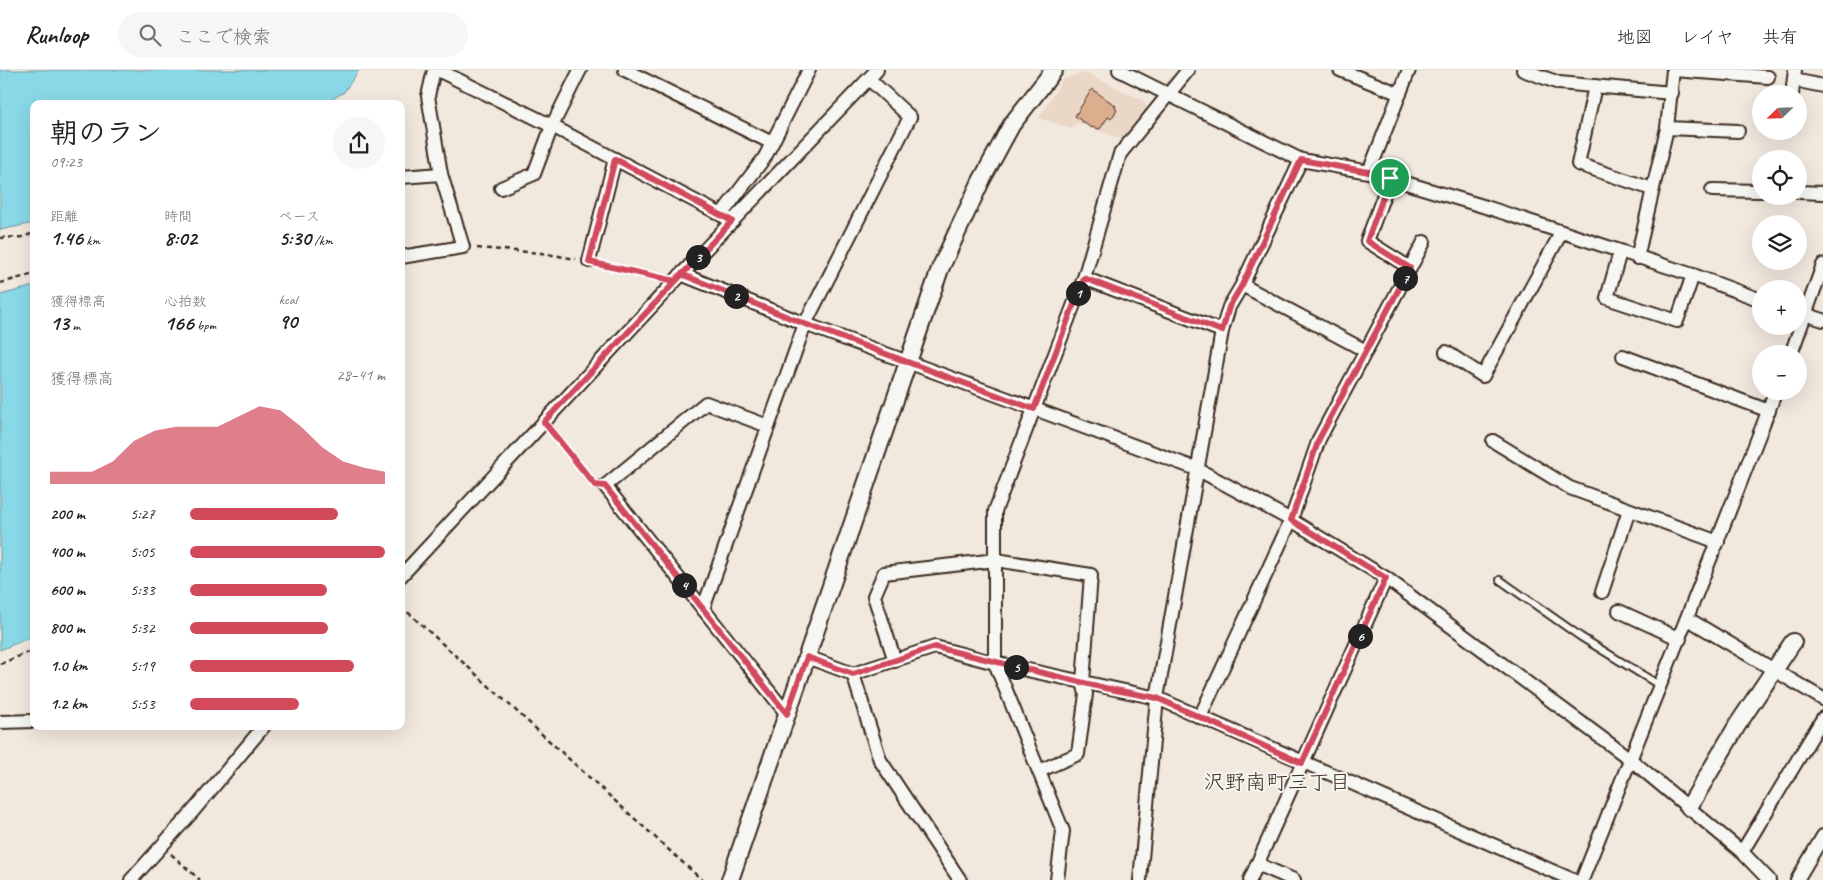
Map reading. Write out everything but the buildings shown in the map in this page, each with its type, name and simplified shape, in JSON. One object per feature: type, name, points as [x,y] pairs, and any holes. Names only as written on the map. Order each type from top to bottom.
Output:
[{"type":"street","points":[[405,256],[463,247],[441,174],[428,96],[434,70]]},
{"type":"street","points":[[438,70],[552,126],[727,218]]},
{"type":"street","points":[[501,188],[534,174],[552,126],[580,70]]},
{"type":"street","points":[[625,70],[772,143]]},
{"type":"street","points":[[727,218],[765,157],[809,70]]},
{"type":"street","points":[[730,880],[940,269],[981,181],[1012,124],[1054,70]]},
{"type":"street","points":[[1119,70],[1301,160],[1369,172],[1390,178],[1693,275],[1752,297]]},
{"type":"street","points":[[1058,880],[1063,830],[996,663],[995,511],[1084,278],[1120,154],[1188,70]]},
{"type":"street","points":[[1340,70],[1400,94]]},
{"type":"street","points":[[1369,172],[1409,70]]},
{"type":"street","points":[[1523,70],[1559,83],[1672,93]]},
{"type":"street","points":[[1637,258],[1667,128],[1673,70],[1768,77]]},
{"type":"street","points":[[405,572],[678,277],[727,218],[873,74],[910,117],[805,324],[703,609]]},
{"type":"street","points":[[1794,75],[1823,86]]},
{"type":"street","points":[[1595,86],[1578,164],[1652,189]]},
{"type":"street","points":[[1667,128],[1738,131]]},
{"type":"street","points":[[589,262],[615,159]]},
{"type":"street","points":[[1140,880],[1157,698],[1222,331],[1229,307],[1242,285],[1301,160]]},
{"type":"street","points":[[405,177],[441,174]]},
{"type":"street","points":[[1390,178],[1367,241],[1410,268]]},
{"type":"street","points":[[1712,190],[1752,191]]},
{"type":"street","points":[[1807,192],[1823,193]]},
{"type":"street","points":[[1446,352],[1483,376],[1561,232]]},
{"type":"street","points":[[1200,718],[1291,520],[1319,439],[1424,242]]},
{"type":"street","points":[[1620,252],[1607,298],[1677,321],[1693,275]]},
{"type":"street","points":[[1807,302],[1823,265]]},
{"type":"street","points":[[678,277],[1197,469],[1291,520],[1386,578],[1630,759],[1689,806],[1742,852],[1770,880]]},
{"type":"street","points":[[1084,278],[1222,331]]},
{"type":"street","points":[[1242,285],[1366,351]]},
{"type":"street","points":[[1807,315],[1823,320]]},
{"type":"street","points":[[1623,356],[1769,411]]},
{"type":"street","points":[[1582,880],[1659,685],[1688,619],[1773,400]]},
{"type":"street","points":[[768,426],[706,403],[605,486],[787,714]]},
{"type":"street","points":[[1494,441],[1570,488],[1718,542]]},
{"type":"street","points":[[1602,592],[1629,510]]},
{"type":"street","points":[[895,660],[874,596],[884,573],[996,560],[1091,575],[1083,682],[1086,694],[1078,754],[1039,771]]},
{"type":"street","points":[[1250,880],[1386,578]]},
{"type":"street","points":[[1619,611],[1680,639]]},
{"type":"street","points":[[1688,619],[1823,699]]},
{"type":"street","points":[[1689,806],[1738,724],[1793,642]]},
{"type":"street","points":[[807,657],[853,674],[935,647],[996,663],[1157,698],[1573,880]]},
{"type":"street","points":[[853,674],[880,760],[960,880]]},
{"type":"street","points":[[1742,852],[1823,718]]},
{"type":"street","points":[[0,722],[30,721]]},
{"type":"street","points":[[131,880],[261,730]]},
{"type":"street","points":[[1797,880],[1823,836]]},
{"type":"street","points":[[1257,864],[1294,880]]},
{"type":"lane","points":[[1500,580],[1582,637],[1659,685]]},
{"type":"path","points":[[0,238],[22,237],[30,234]]},
{"type":"path","points":[[463,247],[542,253],[678,277]]},
{"type":"path","points":[[0,283],[30,275]]},
{"type":"path","points":[[544,422],[595,485],[605,486]]},
{"type":"path","points":[[405,610],[702,880]]},
{"type":"path","points":[[0,664],[30,652]]},
{"type":"path","points":[[162,846],[200,880]]},
{"type":"shaded area","points":[[1086,73],[1144,101],[1148,110],[1122,139],[1077,123],[1072,129],[1039,118],[1063,79]]},
{"type":"water","points":[[0,70],[359,70],[344,92],[331,100],[30,100],[30,224],[0,230]]},
{"type":"water","points":[[30,287],[30,638],[0,650],[0,295]]},
{"type":"district","name":"沢野南町三丁目","points":[[1277,782]]},
{"type":"route","points":[[1390,178],[1367,241],[1410,268],[1319,439],[1291,520],[1386,578],[1302,763],[1157,698],[996,663],[935,647],[853,674],[807,657],[787,714],[605,486],[595,485],[544,422],[675,281],[732,221],[615,159],[589,262],[675,281],[681,274],[805,324],[1034,409],[1084,278],[1222,331],[1229,307],[1242,285],[1301,160],[1369,172],[1390,178]]}]
